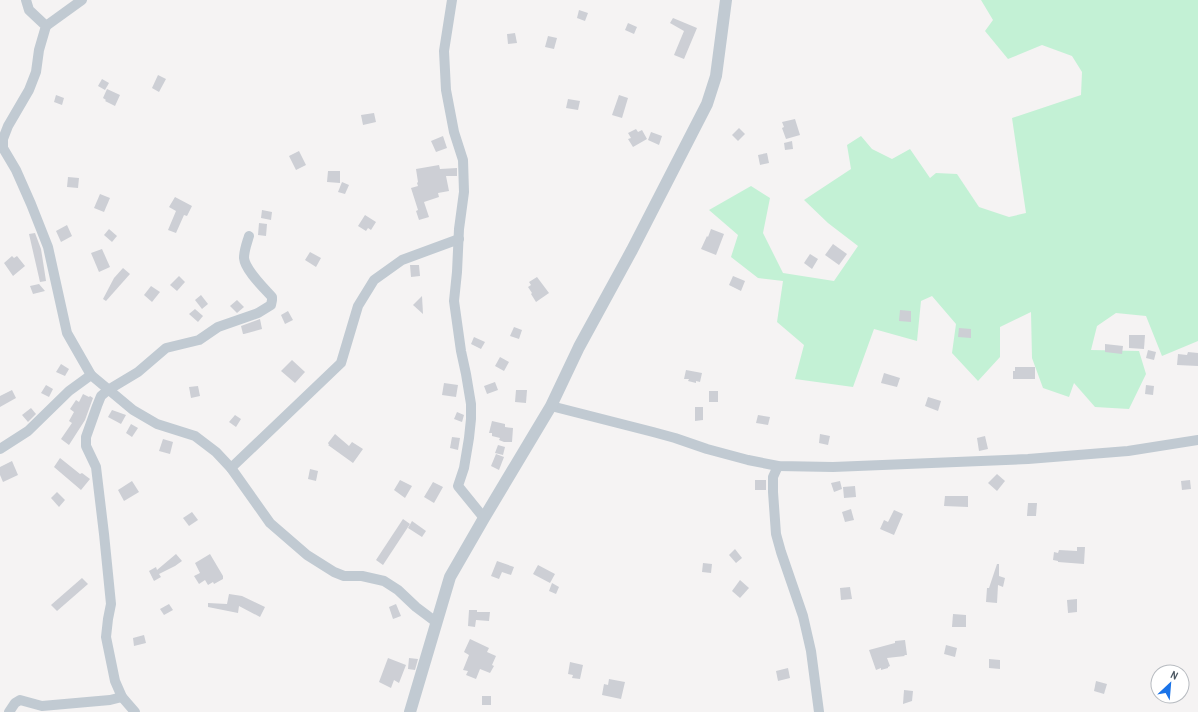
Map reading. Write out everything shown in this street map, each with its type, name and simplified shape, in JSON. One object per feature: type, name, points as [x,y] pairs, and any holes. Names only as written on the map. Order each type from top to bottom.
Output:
[{"type":"street","points":[[26,0],[29,10],[46,26]]},
{"type":"street","points":[[82,0],[46,26],[39,50],[36,72],[29,90],[3,139],[4,148],[16,170],[48,247],[67,333],[91,375],[133,410],[157,424],[195,436],[216,452],[231,468],[270,523],[307,555],[334,572],[344,576],[362,576],[384,581],[398,590],[416,607],[436,622]]},
{"type":"street","points":[[452,0],[444,51],[446,90],[454,132],[463,160],[464,192],[459,229],[454,301],[461,351],[471,404],[469,438],[464,468],[458,486],[484,518]]},
{"type":"street","points":[[410,712],[450,577],[552,406],[579,347],[632,250],[707,104],[716,76],[726,0]]},
{"type":"street","points":[[135,712],[122,697],[115,682],[106,637],[110,604],[104,534],[96,467],[86,446],[86,437],[101,396],[108,390],[138,372],[166,348],[199,340],[218,326],[258,313],[271,305],[272,297],[256,280],[245,263],[245,251],[249,236]]},
{"type":"street","points":[[231,468],[340,363],[358,306],[374,280],[402,260],[459,239]]},
{"type":"street","points":[[0,449],[28,431],[69,391],[91,375]]},
{"type":"street","points":[[552,406],[660,434],[720,453],[778,466],[833,467],[1028,459],[1128,451],[1198,440]]},
{"type":"street","points":[[778,466],[773,477],[776,534],[803,616],[811,651],[819,712]]},
{"type":"street","points":[[10,712],[15,703],[20,700],[42,706],[110,700],[122,697]]},
{"type":"green space","points":[[981,0],[1198,0],[1198,341],[1162,356],[1146,316],[1116,313],[1097,326],[1091,350],[1139,351],[1146,374],[1129,409],[1095,407],[1074,383],[1069,397],[1043,388],[1032,358],[1031,312],[1000,327],[1000,357],[978,381],[952,353],[956,324],[932,296],[921,301],[917,341],[874,329],[853,387],[795,379],[804,345],[777,322],[783,281],[758,278],[731,257],[738,235],[709,210],[751,186],[770,198],[763,233],[783,273],[834,281],[858,246],[828,223],[804,200],[851,169],[847,145],[861,136],[872,149],[892,159],[910,149],[930,178],[936,173],[957,174],[979,207],[1009,217],[1026,213],[1012,118],[1081,95],[1082,72],[1072,56],[1042,45],[1008,59],[985,31],[993,20]]},
{"type":"building","points":[[579,10],[588,13],[585,21],[577,18]]},
{"type":"building","points":[[673,18],[697,28],[684,59],[674,55],[684,31],[670,23]]},
{"type":"building","points":[[628,23],[637,27],[634,34],[625,30]]},
{"type":"building","points":[[515,33],[517,43],[508,44],[507,34]]},
{"type":"building","points":[[548,36],[557,38],[554,49],[545,47]]},
{"type":"building","points":[[158,75],[166,79],[159,92],[152,88]]},
{"type":"building","points":[[102,79],[109,83],[105,90],[98,86]]},
{"type":"building","points":[[107,89],[120,95],[115,106],[105,101],[106,100],[103,98]]},
{"type":"building","points":[[56,95],[64,98],[62,105],[54,102]]},
{"type":"building","points":[[619,95],[628,98],[622,118],[612,115]]},
{"type":"building","points":[[568,99],[580,101],[578,110],[566,108]]},
{"type":"building","points":[[374,113],[376,122],[363,125],[361,115]]},
{"type":"building","points":[[795,119],[800,135],[786,139],[782,128],[784,127],[782,122]]},
{"type":"building","points":[[739,128],[745,134],[738,141],[732,135]]},
{"type":"building","points":[[636,129],[638,132],[642,130],[647,139],[633,147],[628,139],[631,138],[628,133]]},
{"type":"building","points":[[651,132],[662,136],[659,145],[648,140]]},
{"type":"building","points":[[443,136],[447,148],[436,152],[431,141]]},
{"type":"building","points":[[792,141],[793,149],[785,150],[784,143]]},
{"type":"building","points":[[299,151],[306,165],[296,170],[289,156]]},
{"type":"building","points":[[767,153],[769,163],[760,165],[758,155]]},
{"type":"building","points":[[439,165],[440,169],[457,168],[457,176],[446,176],[449,191],[438,193],[439,197],[424,202],[429,217],[419,220],[416,211],[418,210],[411,188],[418,186],[416,169]]},
{"type":"building","points":[[328,171],[340,171],[340,183],[327,182]]},
{"type":"building","points":[[68,177],[79,178],[78,188],[67,187]]},
{"type":"building","points":[[342,182],[349,185],[345,194],[338,192]]},
{"type":"building","points":[[100,194],[110,198],[104,212],[94,208]]},
{"type":"building","points":[[175,197],[192,206],[187,216],[184,215],[176,233],[168,230],[176,211],[169,207]]},
{"type":"building","points":[[262,210],[272,212],[271,220],[261,218]]},
{"type":"building","points":[[365,215],[376,222],[371,230],[368,228],[366,231],[358,226]]},
{"type":"building","points":[[259,223],[267,224],[266,236],[258,235]]},
{"type":"building","points":[[67,225],[72,236],[61,242],[56,231]]},
{"type":"building","points":[[109,229],[117,236],[112,242],[104,235]]},
{"type":"building","points":[[711,229],[724,234],[716,255],[701,249]]},
{"type":"building","points":[[35,233],[41,249],[46,281],[40,282],[29,234]]},
{"type":"building","points":[[833,244],[847,254],[839,265],[825,255]]},
{"type":"building","points":[[102,249],[110,267],[99,272],[91,253]]},
{"type":"building","points":[[310,252],[321,258],[316,267],[305,260]]},
{"type":"building","points":[[810,254],[818,259],[812,269],[804,263]]},
{"type":"building","points":[[12,256],[14,258],[17,256],[25,266],[13,276],[4,263]]},
{"type":"building","points":[[410,265],[419,265],[420,276],[411,277]]},
{"type":"building","points":[[123,268],[130,274],[106,301],[103,299],[114,278]]},
{"type":"building","points":[[179,276],[185,282],[177,291],[170,285]]},
{"type":"building","points":[[733,276],[745,281],[741,291],[729,285]]},
{"type":"building","points":[[537,277],[549,293],[536,302],[528,287],[531,285],[529,282]]},
{"type":"building","points":[[39,284],[45,291],[33,294],[30,286]]},
{"type":"building","points":[[151,286],[160,292],[152,302],[144,295]]},
{"type":"building","points":[[201,295],[208,304],[202,309],[195,300]]},
{"type":"building","points":[[422,296],[423,314],[413,305]]},
{"type":"building","points":[[237,300],[244,307],[237,313],[230,306]]},
{"type":"building","points":[[195,309],[203,316],[198,322],[189,314]]},
{"type":"building","points":[[900,310],[911,311],[911,322],[899,321]]},
{"type":"building","points":[[288,311],[293,320],[285,324],[281,315]]},
{"type":"building","points":[[260,319],[262,329],[243,334],[241,326]]},
{"type":"building","points":[[514,327],[522,330],[519,339],[510,336]]},
{"type":"building","points":[[959,328],[971,329],[971,338],[958,337]]},
{"type":"building","points":[[1129,335],[1145,335],[1144,349],[1129,348]]},
{"type":"building","points":[[474,337],[485,342],[481,349],[471,344]]},
{"type":"building","points":[[1105,344],[1123,346],[1122,354],[1105,352]]},
{"type":"building","points":[[1148,350],[1156,352],[1154,360],[1146,358]]},
{"type":"building","points":[[1188,352],[1198,353],[1198,366],[1177,365],[1178,354],[1187,355]]},
{"type":"building","points":[[500,357],[509,362],[504,371],[495,366]]},
{"type":"building","points":[[292,360],[305,372],[295,383],[281,371]]},
{"type":"building","points":[[61,364],[69,369],[65,376],[56,372]]},
{"type":"building","points":[[1015,367],[1035,367],[1035,379],[1013,379],[1013,371],[1015,371]]},
{"type":"building","points":[[686,370],[702,373],[700,382],[696,381],[696,383],[688,381],[689,379],[684,379]]},
{"type":"building","points":[[884,373],[900,378],[897,387],[881,383]]},
{"type":"building","points":[[495,382],[498,390],[487,394],[484,386]]},
{"type":"building","points":[[444,383],[458,385],[456,397],[442,395]]},
{"type":"building","points":[[46,385],[53,389],[49,397],[41,393]]},
{"type":"building","points":[[1146,385],[1154,386],[1153,395],[1145,394]]},
{"type":"building","points":[[198,386],[200,396],[191,398],[189,387]]},
{"type":"building","points":[[12,390],[16,398],[0,407],[0,396]]},
{"type":"building","points":[[516,390],[527,390],[526,403],[515,402]]},
{"type":"building","points":[[709,391],[718,391],[718,402],[709,402]]},
{"type":"building","points":[[83,394],[93,398],[85,420],[69,445],[61,439],[72,423],[69,421],[74,412],[70,409],[76,400],[79,402]]},
{"type":"building","points":[[928,397],[941,401],[938,411],[925,406]]},
{"type":"building","points":[[695,407],[703,407],[703,420],[695,421]]},
{"type":"building","points":[[31,408],[36,414],[28,422],[22,415]]},
{"type":"building","points":[[112,410],[126,415],[121,424],[108,417]]},
{"type":"building","points":[[457,412],[464,415],[462,422],[454,419]]},
{"type":"building","points":[[235,415],[241,419],[236,427],[229,422]]},
{"type":"building","points":[[758,415],[770,417],[768,425],[756,423]]},
{"type":"building","points":[[492,421],[505,424],[505,427],[513,428],[512,442],[504,442],[499,440],[500,438],[492,436],[492,433],[489,433]]},
{"type":"building","points":[[131,424],[138,428],[132,437],[126,433]]},
{"type":"building","points":[[335,434],[349,446],[352,442],[363,449],[353,463],[328,445]]},
{"type":"building","points":[[820,434],[830,436],[828,445],[819,443]]},
{"type":"building","points":[[985,436],[988,449],[979,451],[977,438]]},
{"type":"building","points":[[452,437],[460,438],[458,450],[450,448]]},
{"type":"building","points":[[163,439],[173,442],[170,454],[159,451]]},
{"type":"building","points":[[498,445],[505,447],[503,455],[495,453]]},
{"type":"building","points":[[496,454],[504,457],[499,470],[491,466]]},
{"type":"building","points":[[60,458],[80,474],[82,473],[90,479],[81,490],[54,467]]},
{"type":"building","points":[[12,461],[18,475],[3,482],[0,475],[0,467]]},
{"type":"building","points":[[310,469],[318,471],[316,481],[308,479]]},
{"type":"building","points":[[997,474],[1005,481],[997,491],[988,483]]},
{"type":"building","points":[[400,480],[412,486],[405,498],[394,490]]},
{"type":"building","points":[[755,480],[766,480],[766,490],[755,490]]},
{"type":"building","points":[[1190,480],[1191,489],[1182,490],[1181,481]]},
{"type":"building","points":[[132,481],[139,492],[124,501],[118,490]]},
{"type":"building","points":[[840,481],[842,489],[834,492],[831,483]]},
{"type":"building","points":[[433,482],[443,487],[434,503],[424,497]]},
{"type":"building","points":[[855,486],[856,497],[844,498],[843,487]]},
{"type":"building","points":[[57,492],[65,500],[59,507],[51,498]]},
{"type":"building","points":[[945,496],[968,496],[968,507],[944,506]]},
{"type":"building","points":[[1028,503],[1037,503],[1036,516],[1027,516]]},
{"type":"building","points":[[851,509],[854,520],[845,522],[842,512]]},
{"type":"building","points":[[894,510],[903,514],[894,535],[880,529],[884,520],[888,522]]},
{"type":"building","points":[[192,512],[198,520],[189,526],[183,518]]},
{"type":"building","points":[[403,519],[410,524],[383,565],[376,560]]},
{"type":"building","points":[[412,521],[426,531],[422,537],[408,528]]},
{"type":"building","points":[[1077,547],[1085,547],[1084,564],[1058,562],[1053,560],[1054,552],[1058,553],[1059,550],[1077,551]]},
{"type":"building","points":[[735,549],[742,558],[736,563],[729,555]]},
{"type":"building","points":[[176,554],[182,561],[159,574],[161,577],[154,581],[149,571],[156,567],[157,570]]},
{"type":"building","points":[[210,554],[223,576],[223,579],[214,584],[213,582],[208,585],[205,580],[199,584],[194,576],[200,573],[195,563]]},
{"type":"building","points":[[497,561],[514,567],[511,575],[502,572],[499,579],[491,576]]},
{"type":"building","points":[[703,563],[712,564],[711,573],[702,572]]},
{"type":"building","points":[[997,564],[999,564],[999,576],[1005,578],[1003,587],[998,585],[997,603],[986,602],[987,588],[989,588]]},
{"type":"building","points":[[538,565],[555,574],[550,583],[533,574]]},
{"type":"building","points":[[82,578],[88,584],[57,611],[51,605]]},
{"type":"building","points":[[740,580],[749,588],[740,598],[732,591]]},
{"type":"building","points":[[552,583],[559,587],[556,594],[549,591]]},
{"type":"building","points":[[850,587],[852,599],[841,600],[840,588]]},
{"type":"building","points":[[229,594],[242,596],[265,607],[260,617],[239,606],[238,613],[208,607],[208,603],[227,604]]},
{"type":"building","points":[[1077,599],[1077,612],[1068,613],[1067,600]]},
{"type":"building","points":[[169,604],[173,610],[164,615],[160,609]]},
{"type":"building","points":[[396,604],[401,616],[393,619],[389,607]]},
{"type":"building","points":[[469,610],[477,610],[477,612],[490,612],[489,621],[476,620],[475,627],[468,626]]},
{"type":"building","points":[[953,614],[966,615],[966,627],[952,627]]},
{"type":"building","points":[[144,635],[146,643],[134,646],[133,638]]},
{"type":"building","points":[[470,639],[489,648],[487,652],[496,656],[492,665],[494,666],[490,673],[480,669],[476,679],[466,675],[468,671],[463,670],[469,655],[464,652]]},
{"type":"building","points":[[905,640],[907,655],[887,658],[890,666],[881,670],[881,668],[876,670],[869,650],[895,643],[895,641]]},
{"type":"building","points":[[946,645],[957,648],[955,657],[944,654]]},
{"type":"building","points":[[388,658],[406,665],[399,683],[394,680],[391,688],[379,682]]},
{"type":"building","points":[[409,658],[418,659],[415,670],[408,669]]},
{"type":"building","points":[[989,659],[1000,660],[1000,669],[989,668]]},
{"type":"building","points":[[570,662],[583,665],[580,679],[572,678],[573,675],[568,674]]},
{"type":"building","points":[[788,668],[790,678],[778,681],[776,671]]},
{"type":"building","points":[[609,679],[625,682],[621,699],[602,695],[604,684],[608,685]]},
{"type":"building","points":[[1096,681],[1107,684],[1104,694],[1094,691]]},
{"type":"building","points":[[904,690],[913,691],[912,701],[903,704]]},
{"type":"building","points":[[482,696],[491,696],[491,705],[482,705]]}]
